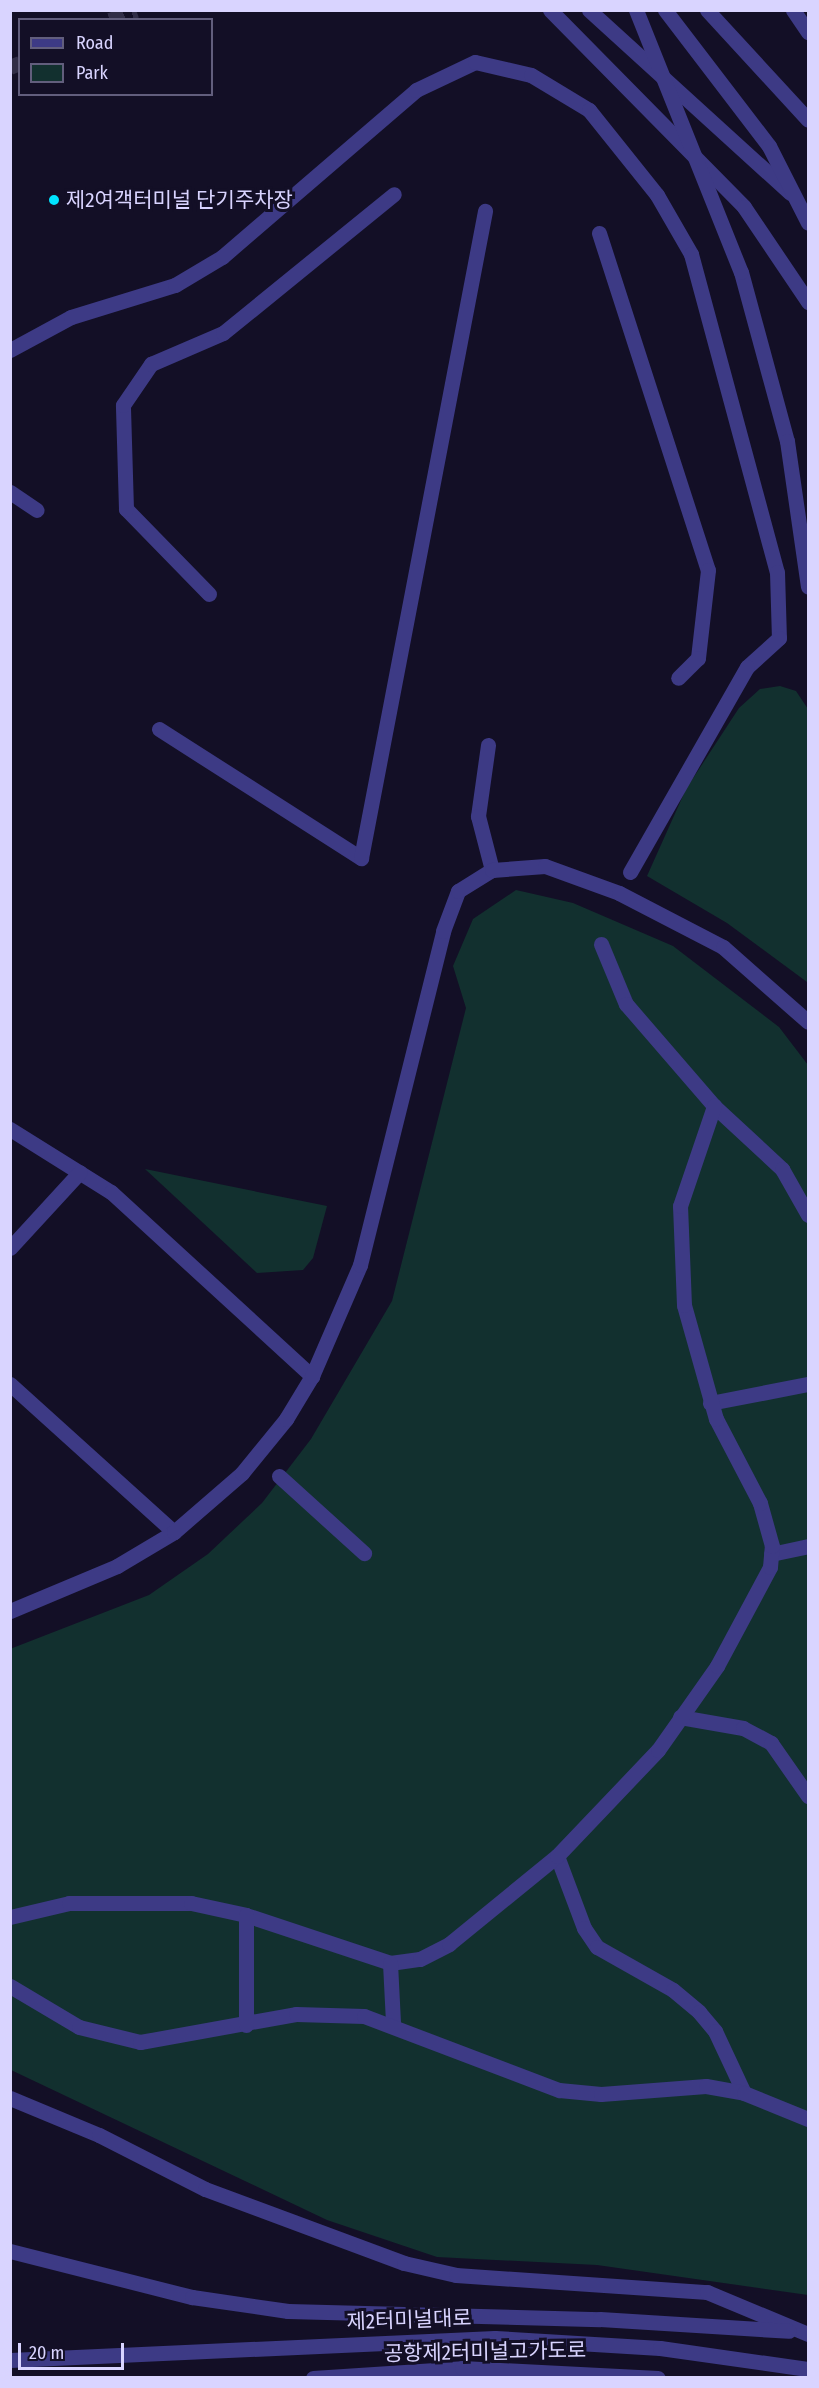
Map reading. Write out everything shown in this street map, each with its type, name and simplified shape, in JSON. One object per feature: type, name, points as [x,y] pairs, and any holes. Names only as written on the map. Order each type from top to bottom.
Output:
[{"type":"street","points":[[550,10],[744,207],[808,302]]},
{"type":"street","points":[[589,10],[790,193]]},
{"type":"street","points":[[636,10],[741,272],[786,441],[808,586]]},
{"type":"street","points":[[665,10],[769,146],[790,193],[808,223]]},
{"type":"street","points":[[707,10],[808,120]]},
{"type":"street","points":[[793,10],[808,32]]},
{"type":"street","points":[[10,350],[71,317],[175,285],[222,257],[416,90],[475,62],[531,75],[589,110],[657,195],[691,254],[777,572],[778,638],[747,667],[630,872]]},
{"type":"street","points":[[209,594],[126,509],[123,405],[151,364],[223,333],[394,194]]},
{"type":"street","points":[[159,729],[361,858],[485,211]]},
{"type":"street","points":[[599,233],[708,570],[698,658],[678,678]]},
{"type":"street","points":[[10,492],[37,510]]},
{"type":"street","points":[[488,745],[478,816],[492,870]]},
{"type":"street","points":[[10,1611],[117,1566],[174,1532],[242,1473],[312,1376],[360,1265],[443,931],[458,891],[492,870],[545,866],[619,893],[723,947],[808,1022]]},
{"type":"street","points":[[601,944],[626,1004],[714,1106],[782,1169],[808,1215]]},
{"type":"street","points":[[10,1917],[69,1903],[191,1903],[246,1915],[390,1963],[420,1959],[450,1944],[557,1856],[658,1750],[717,1666],[770,1567],[771,1554],[760,1503],[710,1403],[684,1305],[678,1252],[680,1206],[714,1106]]},
{"type":"street","points":[[10,1129],[111,1192],[312,1376]]},
{"type":"street","points":[[10,1248],[80,1172]]},
{"type":"street","points":[[10,1384],[174,1532]]},
{"type":"street","points":[[710,1403],[808,1384]]},
{"type":"street","points":[[279,1476],[364,1552]]},
{"type":"street","points":[[771,1554],[808,1546]]},
{"type":"street","points":[[680,1717],[743,1728],[771,1743],[808,1796]]},
{"type":"street","points":[[557,1856],[584,1928],[597,1947],[673,1990],[699,2012],[715,2031],[744,2093]]},
{"type":"street","points":[[246,1915],[246,2025]]},
{"type":"street","points":[[390,1963],[393,2023]]},
{"type":"street","points":[[10,1986],[79,2027],[140,2042],[246,2025],[296,2014],[393,2023],[559,2090],[601,2094],[706,2086],[744,2093],[808,2119]]},
{"type":"street","points":[[10,2098],[99,2134],[205,2189],[405,2264],[456,2275],[707,2292],[806,2332]]},
{"type":"street","points":[[10,2250],[192,2298],[288,2311],[600,2319],[806,2332]]},
{"type":"street","name":"제2터미널대로","points":[[10,2360],[495,2338],[660,2348],[808,2369]]},
{"type":"street","name":"공항제2터미널고가도로","points":[[313,2378],[462,2368],[658,2378]]},
{"type":"green space","points":[[780,686],[796,691],[808,709],[807,982],[727,923],[647,876],[686,789],[739,708],[760,689]]},
{"type":"green space","points":[[516,890],[573,903],[673,946],[779,1027],[808,1065],[808,2295],[597,2265],[437,2257],[327,2220],[11,2070],[10,1649],[149,1595],[208,1554],[262,1503],[311,1439],[392,1301],[466,1008],[453,966],[473,919]]},
{"type":"green space","points":[[145,1169],[327,1206],[313,1258],[303,1270],[257,1273]]},
{"type":"tunnel","points":[[115,18],[136,10]]},
{"type":"tunnel","points":[[10,67],[18,64]]},
{"type":"place","name":"제2여객터미널 단기주차장","points":[[54,200]]}]
